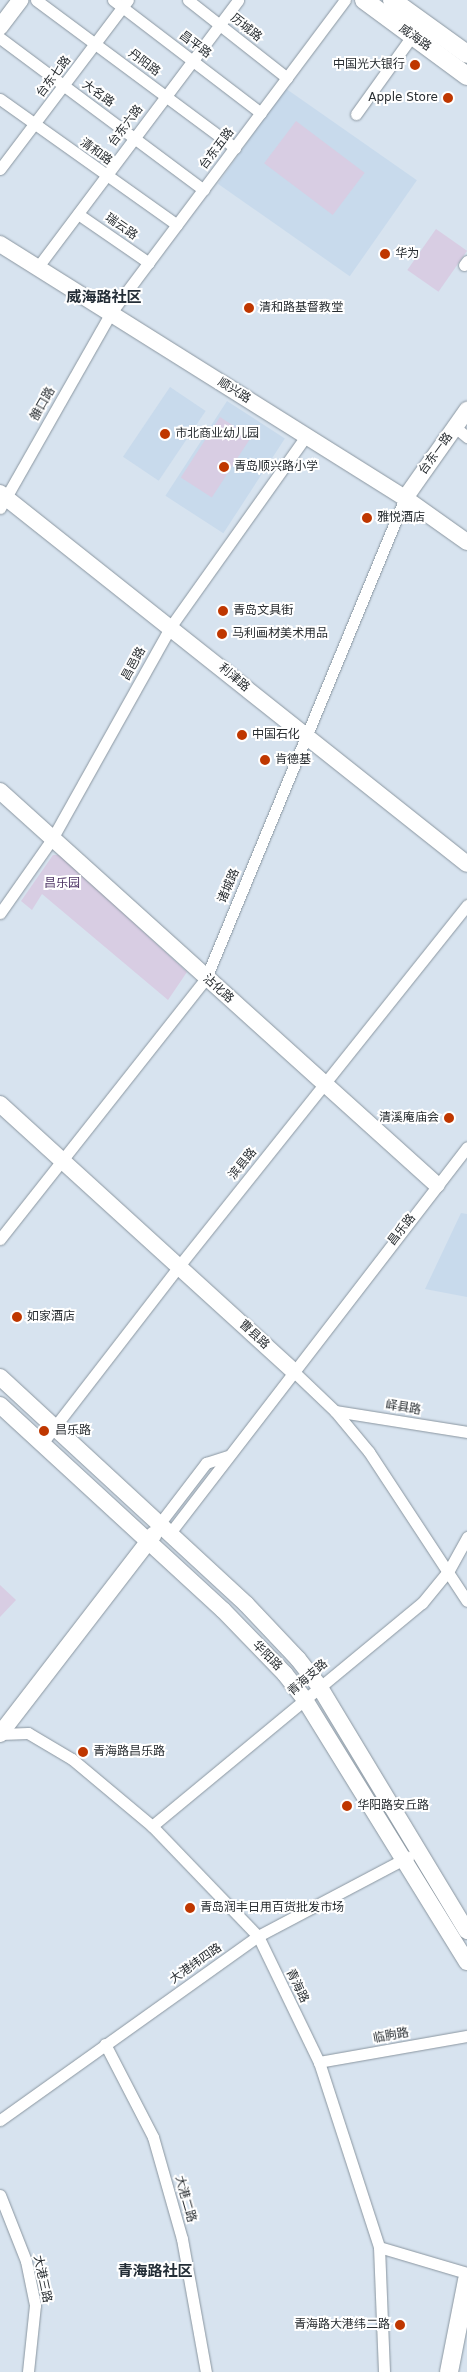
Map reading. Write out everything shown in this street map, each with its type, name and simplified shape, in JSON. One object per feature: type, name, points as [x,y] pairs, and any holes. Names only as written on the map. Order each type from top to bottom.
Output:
[{"type":"main road","name":"威海路","points":[[364,0],[467,76]]},
{"type":"main road","name":"威海路","points":[[392,0],[467,54]]},
{"type":"main road","points":[[449,2372],[467,2280]]},
{"type":"main road","points":[[460,2372],[467,2327]]},
{"type":"street","points":[[0,20],[15,0]]},
{"type":"street","points":[[0,28],[20,0]]},
{"type":"street","name":"丹阳路","points":[[36,0],[234,148]]},
{"type":"street","name":"昌平路","points":[[113,0],[125,4],[193,61],[261,113]]},
{"type":"street","name":"历城路","points":[[188,0],[287,78]]},
{"type":"street","name":"台东六路","points":[[37,268],[238,0]]},
{"type":"street","name":"台东五路","points":[[110,314],[345,0]]},
{"type":"street","name":"台东七路","points":[[0,169],[65,86],[125,4]]},
{"type":"street","points":[[356,114],[412,36]]},
{"type":"street","name":"大名路","points":[[0,38],[204,190]]},
{"type":"street","name":"清和路","points":[[0,99],[106,177],[177,225]]},
{"type":"street","name":"瑞云路","points":[[78,214],[148,263]]},
{"type":"street","name":"顺兴路","points":[[0,244],[405,498],[467,542]]},
{"type":"street","name":"雒口路","points":[[2,500],[110,314]]},
{"type":"street","name":"台东一路","points":[[405,498],[461,432],[467,410]]},
{"type":"street","name":"昌邑路","points":[[0,914],[52,839],[171,626],[306,436]]},
{"type":"street","name":"诸城路","points":[[0,1239],[61,1158],[206,978],[405,498]]},
{"type":"street","name":"利津路","points":[[2,500],[171,626],[306,739],[467,864]]},
{"type":"street","name":"沾化路","points":[[0,791],[324,1085],[438,1185]]},
{"type":"street","name":"滨县路","points":[[43,1442],[179,1266],[467,905]]},
{"type":"street","name":"曹县路","points":[[0,1104],[179,1266],[335,1411],[369,1452],[449,1570],[467,1601]]},
{"type":"street","name":"昌乐路","points":[[0,1734],[150,1542],[165,1528],[228,1456],[292,1370],[467,1147]]},
{"type":"street","name":"华阳路","points":[[0,1376],[246,1604],[319,1686],[420,1850],[467,1931]]},
{"type":"street","name":"华阳路","points":[[0,1405],[43,1442],[150,1542],[271,1660],[305,1700],[467,1962]]},
{"type":"street","name":"峄县路","points":[[335,1411],[467,1432]]},
{"type":"street","name":"青海支路","points":[[152,1826],[305,1700],[319,1686],[422,1603],[449,1570],[467,1537]]},
{"type":"street","name":"青海路","points":[[0,1734],[28,1733],[72,1759],[152,1826],[258,1936],[319,2062],[379,2247],[384,2372]]},
{"type":"street","name":"大港纬四路","points":[[0,2120],[258,1936],[420,1850]]},
{"type":"street","name":"临朐路","points":[[319,2062],[467,2036]]},
{"type":"street","name":"大港二路","points":[[105,2044],[154,2137],[187,2261],[206,2372]]},
{"type":"street","name":"大港三路","points":[[0,2195],[26,2261],[35,2305],[28,2372]]},
{"type":"street","points":[[379,2247],[467,2273]]},
{"type":"shaded area","points":[[285,88],[417,180],[350,276],[218,184]]},
{"type":"shaded area","name":"市北商业幼儿园","points":[[170,387],[206,411],[159,481],[123,457]]},
{"type":"shaded area","name":"青岛顺兴路小学","points":[[227,401],[285,439],[223,533],[165,496]]},
{"type":"shaded area","points":[[461,1213],[467,1214],[467,1297],[425,1289]]},
{"type":"green space","points":[[296,121],[365,173],[333,215],[264,163]]},
{"type":"green space","points":[[436,229],[467,251],[438,292],[407,270]]},
{"type":"green space","points":[[220,417],[251,437],[212,498],[181,477]]},
{"type":"green space","name":"昌乐园","points":[[53,855],[60,855],[187,972],[168,1000],[42,894],[32,910],[21,901]]},
{"type":"green space","points":[[0,1585],[16,1600],[0,1617]]},
{"type":"place","name":"中国光大银行","points":[[415,65]]},
{"type":"place","name":"Apple Store","points":[[448,98]]},
{"type":"place","name":"华为","points":[[385,254]]},
{"type":"place","name":"清和路基督教堂","points":[[249,308]]},
{"type":"place","name":"市北商业幼儿园","points":[[165,434]]},
{"type":"place","name":"青岛顺兴路小学","points":[[224,467]]},
{"type":"place","name":"雅悦酒店","points":[[367,518]]},
{"type":"place","name":"青岛文具街","points":[[223,611]]},
{"type":"place","name":"马利画材美术用品","points":[[222,634]]},
{"type":"place","name":"中国石化","points":[[242,735]]},
{"type":"place","name":"肯德基","points":[[265,760]]},
{"type":"place","name":"清溪庵庙会","points":[[449,1118]]},
{"type":"place","name":"如家酒店","points":[[17,1317]]},
{"type":"place","name":"昌乐路","points":[[44,1431]]},
{"type":"place","name":"青海路昌乐路","points":[[83,1752]]},
{"type":"place","name":"华阳路安丘路","points":[[347,1806]]},
{"type":"place","name":"青岛润丰日用百货批发市场","points":[[190,1908]]},
{"type":"place","name":"青海路大港纬二路","points":[[400,2325]]},
{"type":"district","name":"威海路社区","points":[[104,298]]},
{"type":"district","name":"青海路社区","points":[[155,2272]]}]
